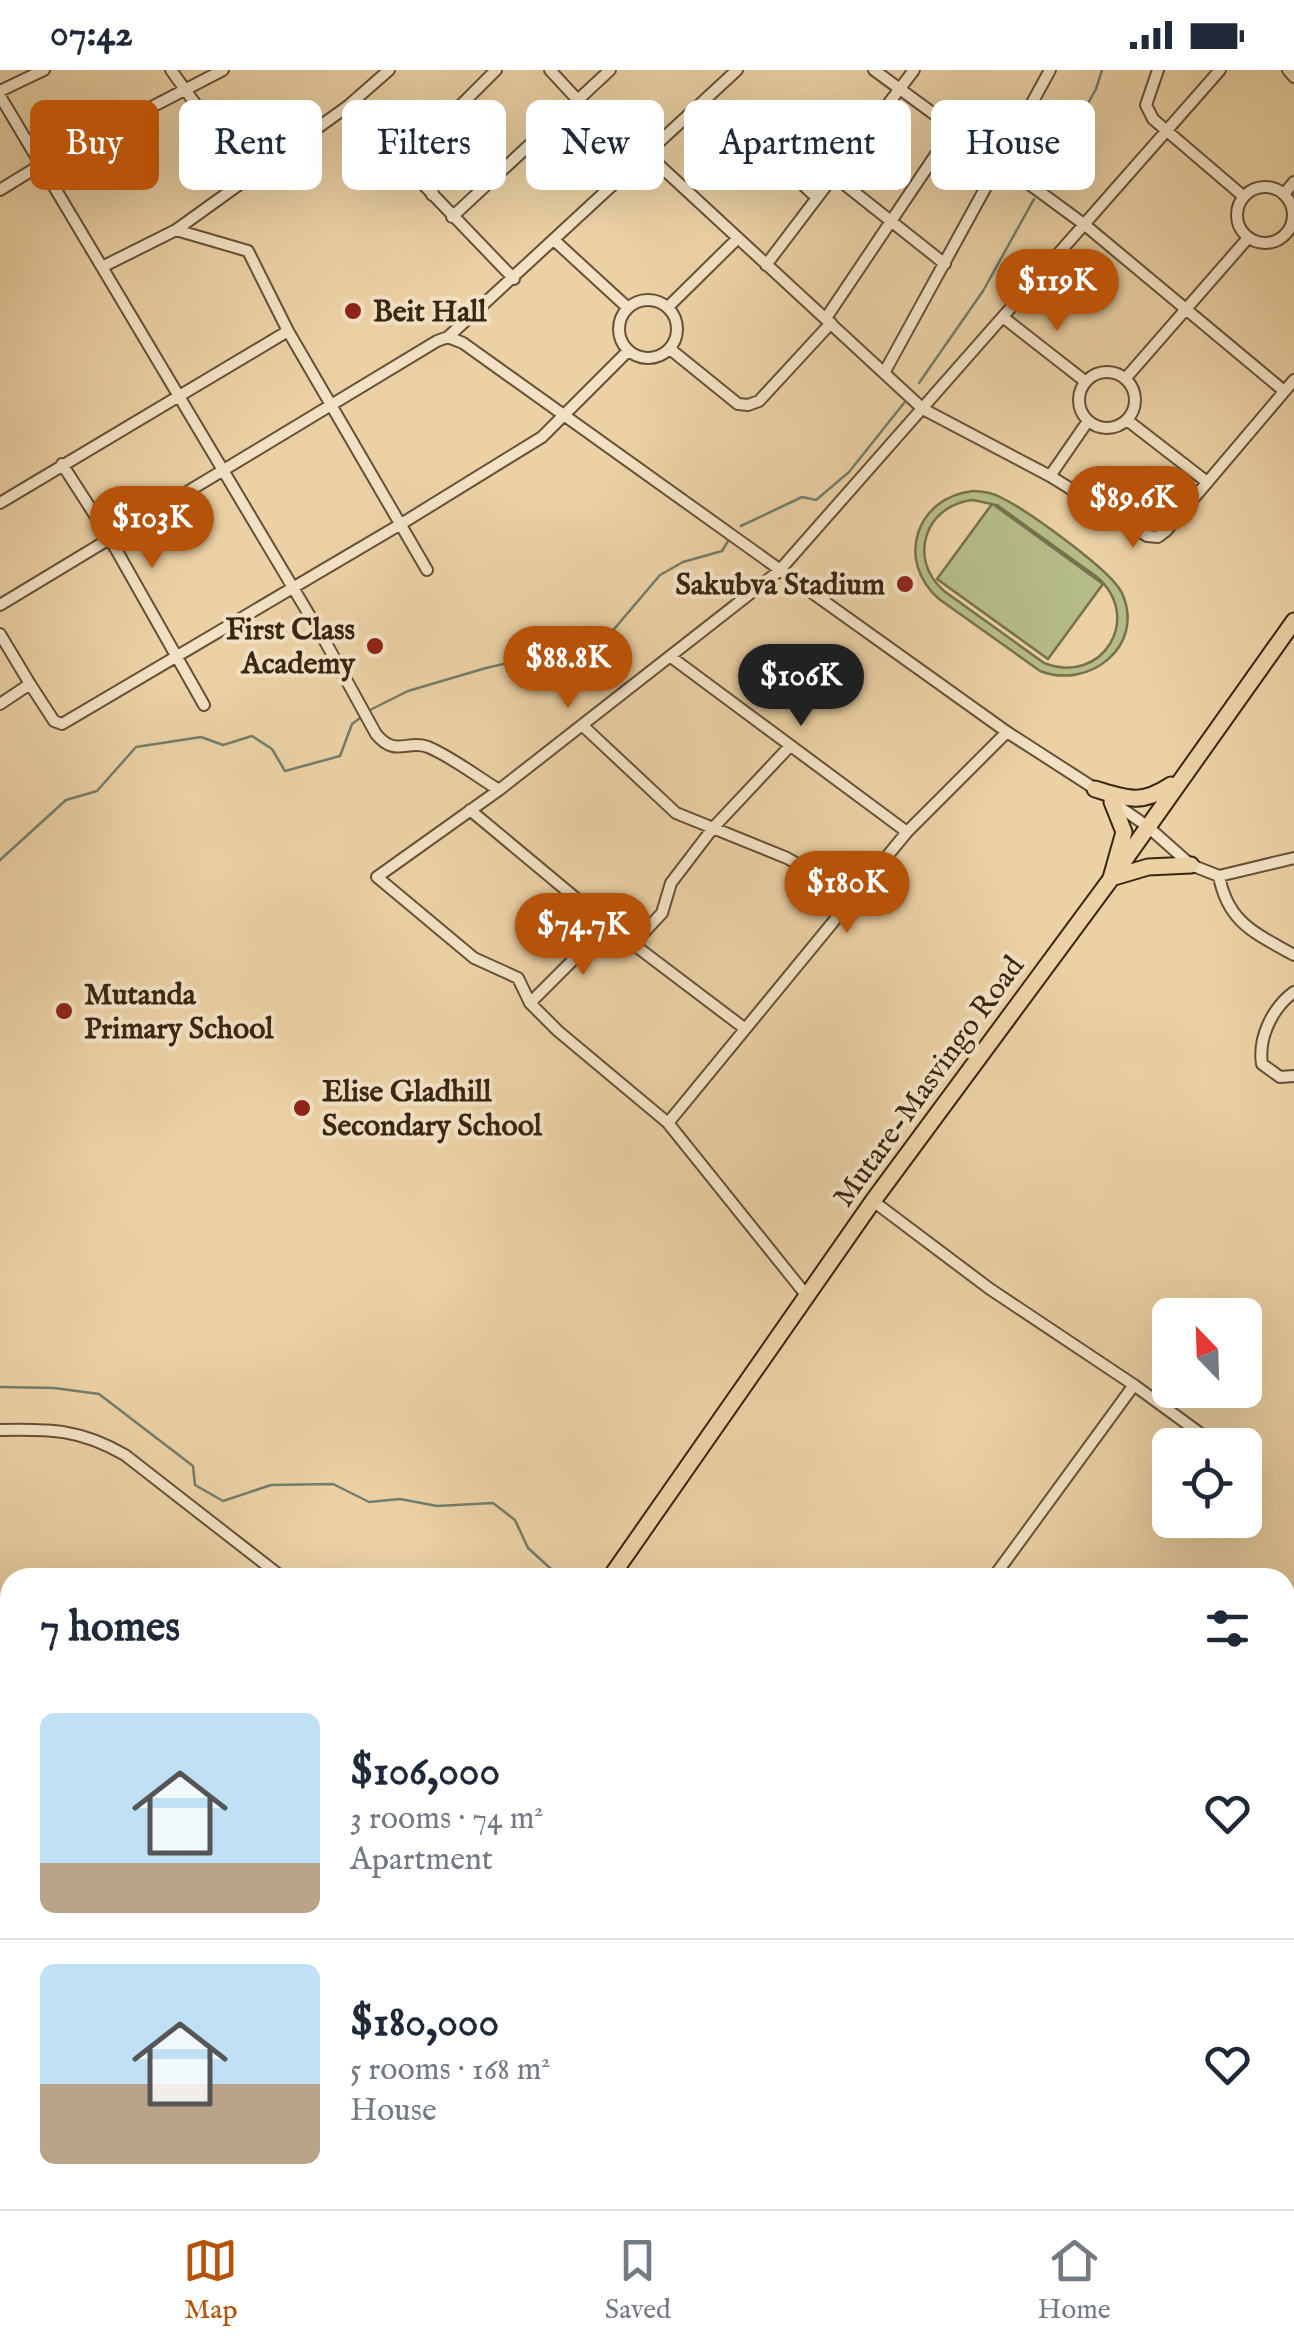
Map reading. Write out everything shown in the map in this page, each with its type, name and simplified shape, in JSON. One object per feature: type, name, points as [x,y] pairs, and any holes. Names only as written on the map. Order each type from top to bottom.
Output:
[{"type":"highway","name":"Mutare-Masvingo Road","points":[[617,1568],[873,1201],[1294,621]]},
{"type":"highway","points":[[1095,789],[1126,799],[1146,800],[1181,778]]},
{"type":"highway","points":[[1111,878],[1124,832],[1112,802]]},
{"type":"highway","points":[[1111,878],[1148,868],[1191,865]]},
{"type":"street","points":[[30,144],[0,93],[44,70]]},
{"type":"street","points":[[171,70],[192,100]]},
{"type":"street","points":[[159,103],[223,70]]},
{"type":"street","points":[[432,195],[440,126],[496,70]]},
{"type":"street","points":[[550,70],[578,99]]},
{"type":"street","points":[[452,217],[610,70]]},
{"type":"street","points":[[664,137],[737,70]]},
{"type":"street","points":[[874,70],[931,109]]},
{"type":"street","points":[[892,100],[914,70]]},
{"type":"street","points":[[1034,100],[1050,70]]},
{"type":"street","points":[[1158,70],[1146,105],[1153,119],[1244,196]]},
{"type":"street","points":[[807,1296],[668,1123],[530,1004],[518,978],[474,958],[377,877],[499,790],[779,570],[1220,70]]},
{"type":"street","points":[[1288,70],[1294,77]]},
{"type":"street","points":[[354,100],[382,72]]},
{"type":"street","points":[[670,349],[738,404],[759,401],[828,320],[931,162]]},
{"type":"street","points":[[664,170],[922,408],[1050,476],[1152,538],[1166,531],[1294,380]]},
{"type":"street","points":[[0,190],[30,171]]},
{"type":"street","points":[[1284,194],[1294,182]]},
{"type":"street","points":[[1268,187],[1284,194],[1290,201],[1293,218],[1284,237],[1264,243],[1248,238],[1238,223],[1238,205],[1244,196],[1268,187]]},
{"type":"street","points":[[58,190],[376,734],[392,746],[428,748],[499,790]]},
{"type":"street","points":[[104,266],[176,230],[230,190]]},
{"type":"street","points":[[427,190],[514,279]]},
{"type":"street","points":[[0,605],[448,337],[607,190]]},
{"type":"street","points":[[809,190],[817,198]]},
{"type":"street","points":[[766,265],[823,190]]},
{"type":"street","points":[[852,190],[945,264]]},
{"type":"street","points":[[884,373],[986,190]]},
{"type":"street","points":[[1039,190],[1284,391]]},
{"type":"street","points":[[176,230],[248,251],[288,330],[428,570]]},
{"type":"street","points":[[1284,237],[1294,248]]},
{"type":"street","points":[[1125,379],[1248,238]]},
{"type":"street","points":[[668,308],[737,239]]},
{"type":"street","points":[[554,240],[628,308]]},
{"type":"street","points":[[652,300],[668,308],[678,325],[670,349],[649,358],[628,351],[619,332],[622,315],[628,308],[652,300]]},
{"type":"street","points":[[1004,318],[1086,382]]},
{"type":"street","points":[[0,503],[288,330]]},
{"type":"street","points":[[448,337],[1008,732],[1095,789],[1147,826],[1191,865],[1218,876],[1294,858]]},
{"type":"street","points":[[0,634],[54,721],[62,724],[542,437],[628,351]]},
{"type":"street","points":[[1109,372],[1125,379],[1135,404],[1127,420],[1103,428],[1088,420],[1082,414],[1079,398],[1086,382],[1092,376],[1109,372]]},
{"type":"street","points":[[1050,476],[1088,420]]},
{"type":"street","points":[[1127,420],[1206,482]]},
{"type":"street","points":[[62,464],[109,537],[204,705]]},
{"type":"street","points":[[671,657],[907,832]]},
{"type":"street","points":[[0,704],[30,684]]},
{"type":"street","points":[[582,725],[676,813],[787,858],[848,902]]},
{"type":"street","points":[[668,1123],[907,832],[1008,732]]},
{"type":"street","points":[[634,943],[662,913],[671,883],[713,828],[790,746]]},
{"type":"street","points":[[470,810],[608,925],[744,1028]]},
{"type":"street","points":[[1218,876],[1223,897],[1242,925],[1294,954]]},
{"type":"street","points":[[530,1004],[608,925]]},
{"type":"street","points":[[1294,992],[1264,1032],[1259,1049],[1262,1064],[1280,1077],[1294,1076]]},
{"type":"street","points":[[873,1201],[990,1289],[1193,1428]]},
{"type":"street","points":[[1000,1568],[1134,1384]]},
{"type":"street","points":[[0,1430],[69,1430],[98,1440],[125,1455],[270,1568]]},
{"type":"green space","points":[[977,491],[1002,498],[1068,542],[1115,583],[1127,613],[1126,631],[1108,659],[1076,674],[1040,671],[939,599],[925,584],[915,550],[926,518],[937,505],[953,496]],"holes":[[[973,500],[992,504],[937,579],[1048,659],[1103,584],[1117,611],[1116,628],[1099,657],[1065,668],[1044,663],[944,591],[926,564],[927,535],[943,512],[956,504]],[[994,505],[1097,577],[1102,584]]]},
{"type":"waterway","points":[[1090,100],[1102,70]]},
{"type":"waterway","points":[[919,383],[983,291],[1034,199]]},
{"type":"waterway","points":[[741,526],[802,497],[816,500],[849,472],[904,403]]},
{"type":"waterway","points":[[370,710],[408,691],[486,668],[604,641],[660,575],[683,562],[722,551],[728,541]]},
{"type":"waterway","points":[[0,860],[66,800],[97,791],[136,747],[201,737],[223,745],[252,736],[272,749],[285,771],[340,756],[352,724],[364,715]]},
{"type":"waterway","points":[[0,1387],[99,1394],[193,1466],[195,1485],[223,1501],[271,1485],[333,1484],[369,1502],[400,1499],[437,1506],[493,1503],[515,1520],[528,1548],[550,1568]]},
{"type":"place","name":"Beit Hall","points":[[353,311]]},
{"type":"place","name":"Sakubva Stadium","points":[[905,584]]},
{"type":"place","name":"First Class Academy","points":[[375,646]]},
{"type":"place","name":"Mutanda Primary School","points":[[64,1011]]},
{"type":"place","name":"Elise Gladhill Secondary School","points":[[302,1108]]}]
